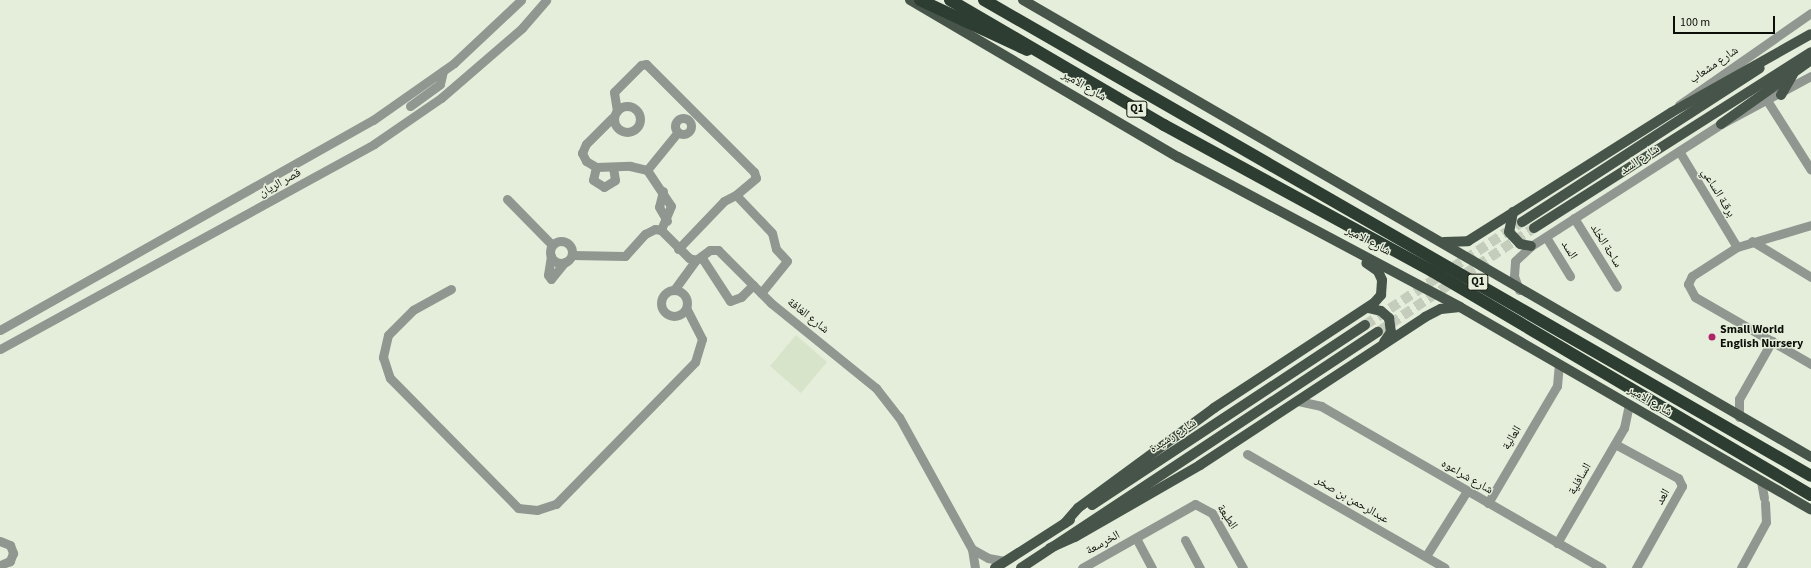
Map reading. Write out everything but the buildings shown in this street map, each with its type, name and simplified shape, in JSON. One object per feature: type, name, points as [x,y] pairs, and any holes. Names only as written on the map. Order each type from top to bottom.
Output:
[{"type":"highway","points":[[920,0],[1005,42],[1056,60]]},
{"type":"highway","name":"شارع الامير","points":[[950,0],[1056,60],[1164,125],[1432,271],[1811,495]]},
{"type":"highway","name":"شارع الامير","points":[[984,0],[1811,476]]},
{"type":"main road","name":"شارع الامير","points":[[910,0],[1178,157],[1460,307],[1811,510]]},
{"type":"main road","points":[[1023,0],[1440,242],[1519,290],[1811,458]]},
{"type":"main road","points":[[1440,242],[1468,241],[1672,112],[1811,34]]},
{"type":"main road","name":"شارع السد","points":[[1522,222],[1811,34]]},
{"type":"main road","name":"شارع السد","points":[[1534,228],[1811,52]]},
{"type":"main road","points":[[1721,124],[1811,60]]},
{"type":"main road","points":[[1781,95],[1795,71]]},
{"type":"main road","points":[[1513,212],[1509,232],[1520,244],[1531,246]]},
{"type":"main road","points":[[1065,523],[1078,508],[1201,418],[1368,308],[1380,295],[1380,275],[1336,240]]},
{"type":"main road","points":[[1050,548],[1153,493],[1435,312],[1460,307]]},
{"type":"main road","points":[[1368,308],[1381,311],[1391,322],[1391,332],[1380,347]]},
{"type":"main road","name":"شارع رشيدة","points":[[994,568],[1065,523],[1365,325]]},
{"type":"main road","name":"شارع رشيدة","points":[[1021,568],[1378,332]]},
{"type":"street","name":"قصر الريان","points":[[0,330],[406,102],[443,72],[521,0]]},
{"type":"street","name":"قصر الريان","points":[[0,349],[169,259],[374,144],[418,114],[487,58],[546,0]]},
{"type":"street","name":"شارع مشعاب","points":[[1672,112],[1701,87],[1811,13]]},
{"type":"street","points":[[507,199],[552,245],[549,278],[555,277],[565,262],[572,255],[625,256],[645,234],[661,230],[672,211],[663,191],[647,170],[613,166],[596,166],[586,161],[582,153],[586,144],[614,114],[614,92],[641,65],[646,64],[754,172],[756,178],[736,195],[724,201],[678,249]]},
{"type":"street","name":"شارع السد","points":[[1519,290],[1514,276],[1516,261],[1531,246],[1721,124],[1768,102],[1811,76]]},
{"type":"street","points":[[406,102],[418,114]]},
{"type":"street","points":[[1768,102],[1811,170]]},
{"type":"street","points":[[647,170],[678,132]]},
{"type":"street","name":"برقـة الساعي","points":[[1679,151],[1737,247]]},
{"type":"street","points":[[596,166],[593,180],[604,187],[615,180],[613,166]]},
{"type":"street","points":[[736,195],[772,233],[776,249],[787,261],[761,293]]},
{"type":"street","name":"ساحة الخلد","points":[[1574,218],[1617,287]]},
{"type":"street","points":[[1811,225],[1752,241],[1737,247],[1692,276],[1689,289],[1695,297],[1811,364]]},
{"type":"street","points":[[661,230],[678,249],[699,259],[730,301],[741,297],[753,285]]},
{"type":"street","name":"السد","points":[[1546,237],[1570,276]]},
{"type":"street","points":[[1768,237],[1770,253]]},
{"type":"street","points":[[1752,241],[1811,277]]},
{"type":"street","points":[[552,245],[566,242],[572,255]]},
{"type":"street","name":"شارع الغافة","points":[[699,259],[710,250],[718,250],[761,293],[876,388],[899,417],[972,549],[975,568]]},
{"type":"street","points":[[551,256],[555,261],[565,262]]},
{"type":"street","points":[[687,309],[675,317],[664,312],[662,298],[674,290],[699,259]]},
{"type":"street","points":[[451,289],[413,310],[388,335],[383,357],[390,378],[518,508],[536,510],[556,504],[695,362],[702,345],[701,333],[687,309],[685,294],[674,290]]},
{"type":"street","points":[[1740,417],[1739,399],[1772,341]]},
{"type":"street","name":"العالية","points":[[1488,503],[1557,386],[1560,365]]},
{"type":"street","name":"العالية","points":[[1557,386],[1575,374]]},
{"type":"street","points":[[1319,387],[1321,406]]},
{"type":"street","points":[[1723,407],[1739,399]]},
{"type":"street","name":"شارع شراعوه","points":[[1298,401],[1321,406],[1598,567]]},
{"type":"street","name":"السافلية","points":[[1557,542],[1624,428],[1629,405]]},
{"type":"street","name":"السافلية","points":[[1624,428],[1643,413]]},
{"type":"street","name":"العد","points":[[1615,444],[1678,478],[1682,486],[1636,568]]},
{"type":"street","name":"عبدالرحمن بن صخر","points":[[1247,454],[1445,568]]},
{"type":"street","points":[[1741,568],[1766,522],[1761,481]]},
{"type":"street","points":[[1426,556],[1467,491]]},
{"type":"street","name":"الطبعة","points":[[1136,538],[1189,507],[1202,505],[1212,513],[1243,568]]},
{"type":"street","points":[[1136,538],[1152,568]]},
{"type":"street","name":"الخرسعة","points":[[1082,568],[1136,538]]},
{"type":"street","points":[[1185,540],[1200,568]]},
{"type":"street","points":[[0,541],[10,545],[13,553],[8,563],[0,565]]},
{"type":"street","points":[[972,549],[988,558],[1005,561]]},
{"type":"shaded area","points":[[796,335],[827,362],[801,393],[770,366]]},
{"type":"tunnel","points":[[1365,325],[1522,222]]},
{"type":"tunnel","points":[[1378,332],[1534,228]]},
{"type":"place","name":"Small World English Nursery","points":[[1712,337]]}]
